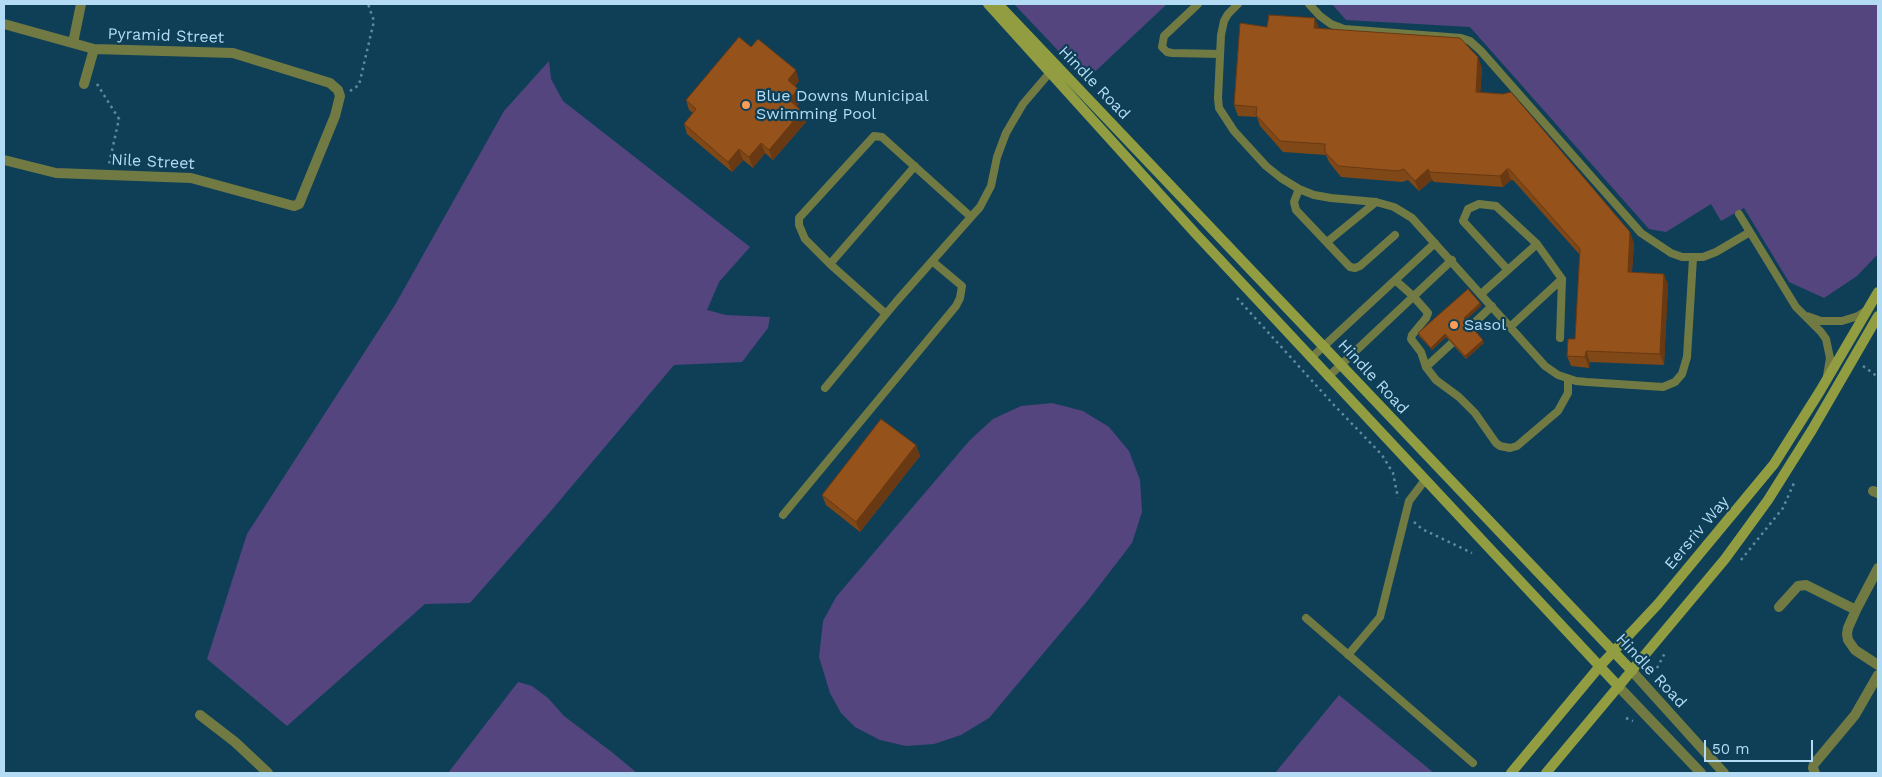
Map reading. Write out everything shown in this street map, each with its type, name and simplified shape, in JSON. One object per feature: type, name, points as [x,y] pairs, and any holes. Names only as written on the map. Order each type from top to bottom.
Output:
[{"type":"main road","name":"Hindle Road","points":[[988,4],[1328,377],[1619,687]]},
{"type":"main road","name":"Hindle Road","points":[[998,4],[1632,672]]},
{"type":"main road","name":"Eersriv Way","points":[[1511,773],[1600,666],[1658,604],[1774,464],[1878,292]]},
{"type":"main road","points":[[1546,773],[1632,672],[1724,559],[1768,500],[1878,316]]},
{"type":"street","points":[[73,43],[81,4]]},
{"type":"street","name":"Pyramid Street","points":[[4,24],[94,49],[224,51],[330,83],[338,90],[340,98]]},
{"type":"street","name":"Pyramid Street","points":[[84,84],[94,49]]},
{"type":"street","name":"Nile Street","points":[[4,160],[56,174],[191,178],[292,206],[298,204],[335,116],[340,98]]},
{"type":"street","points":[[1878,568],[1848,628],[1848,640],[1855,650],[1878,665]]},
{"type":"street","points":[[1778,607],[1798,586],[1806,585],[1856,610]]},
{"type":"street","name":"Hindle Road","points":[[1632,672],[1724,773]]},
{"type":"street","points":[[1815,773],[1813,770],[1814,764],[1849,724],[1878,675]]},
{"type":"street","name":"Hindle Road","points":[[1619,687],[1701,773]]},
{"type":"street","points":[[200,715],[235,742],[268,773]]},
{"type":"lane","points":[[1198,4],[1164,36],[1162,47],[1167,52],[1220,54]]},
{"type":"lane","points":[[1238,4],[1224,21],[1218,98],[1219,108],[1234,131],[1266,166],[1281,178],[1299,188],[1314,195],[1376,202],[1394,207],[1412,218],[1452,260],[1544,366],[1558,375],[1568,379],[1587,382],[1663,387],[1675,382],[1682,374],[1687,357],[1693,258]]},
{"type":"lane","points":[[1309,4],[1331,24],[1344,29],[1461,38],[1470,41],[1481,51],[1641,233],[1671,253],[1693,258],[1703,257],[1716,252],[1750,232]]},
{"type":"lane","points":[[825,388],[886,314],[980,207],[991,186],[997,157],[1006,133],[1023,104],[1057,65]]},
{"type":"lane","points":[[886,314],[805,239],[799,224],[800,218],[874,136],[882,137],[971,217]]},
{"type":"lane","points":[[830,264],[915,166]]},
{"type":"lane","points":[[1299,188],[1294,207],[1350,267],[1355,268],[1366,261],[1395,235]]},
{"type":"lane","points":[[1328,242],[1376,202]]},
{"type":"lane","points":[[1508,270],[1463,221],[1468,209],[1479,204],[1496,206],[1537,244],[1562,279],[1560,338]]},
{"type":"lane","points":[[1739,214],[1796,307],[1821,332],[1829,348],[1830,358],[1826,380]]},
{"type":"lane","points":[[1311,358],[1435,243]]},
{"type":"lane","points":[[1481,294],[1537,244]]},
{"type":"lane","points":[[1328,377],[1452,260]]},
{"type":"lane","points":[[783,515],[956,306],[960,298],[962,286],[932,261]]},
{"type":"lane","points":[[1510,326],[1562,279]]},
{"type":"lane","points":[[1396,280],[1428,313],[1411,338],[1421,352],[1426,367],[1436,380],[1459,396],[1475,413],[1496,443],[1504,448],[1518,446],[1558,412],[1568,393],[1568,379]]},
{"type":"lane","points":[[1470,327],[1492,306]]},
{"type":"lane","points":[[1805,315],[1821,321],[1842,322],[1858,316],[1868,309]]},
{"type":"lane","points":[[1426,367],[1452,343]]},
{"type":"lane","points":[[1348,655],[1380,617],[1409,501],[1424,480]]},
{"type":"lane","points":[[1306,618],[1473,763]]},
{"type":"path","points":[[340,98],[359,85],[374,21],[368,4]]},
{"type":"path","points":[[88,67],[119,119],[106,175]]},
{"type":"path","points":[[1232,293],[1382,455],[1392,473],[1400,507],[1406,515],[1422,528],[1472,554]]},
{"type":"path","points":[[1858,362],[1878,377]]},
{"type":"shaded area","points":[[1014,4],[1167,4],[1086,80]]},
{"type":"shaded area","points":[[1332,4],[1878,4],[1878,254],[1857,276],[1824,298],[1789,282],[1744,208],[1721,221],[1711,204],[1666,232],[1649,229],[1470,27],[1346,20]]},
{"type":"shaded area","points":[[549,61],[551,79],[563,101],[750,247],[719,282],[707,310],[726,315],[770,317],[768,328],[742,362],[674,365],[550,512],[470,603],[425,604],[287,726],[207,659],[247,534],[395,305],[504,111]]},
{"type":"shaded area","points":[[1052,403],[1083,411],[1109,427],[1129,451],[1140,480],[1142,512],[1132,543],[1089,599],[989,718],[961,735],[934,744],[906,746],[880,740],[855,727],[841,713],[830,693],[819,657],[823,621],[836,597],[970,440],[993,419],[1021,406]]},
{"type":"shaded area","points":[[518,682],[532,686],[548,698],[564,716],[637,773],[448,773]]},
{"type":"shaded area","points":[[1339,695],[1434,773],[1275,773]]},
{"type":"building","points":[[1269,15],[1315,18],[1314,28],[1460,38],[1478,57],[1476,92],[1503,94],[1511,92],[1630,232],[1628,272],[1664,274],[1660,354],[1586,351],[1585,357],[1567,356],[1568,339],[1575,339],[1580,249],[1509,169],[1500,176],[1430,172],[1428,169],[1415,181],[1404,169],[1398,171],[1338,166],[1325,152],[1325,144],[1280,141],[1256,115],[1257,107],[1234,105],[1240,23],[1267,27]]},
{"type":"building","name":"Blue Downs Municipal Swimming Pool","points":[[739,37],[751,47],[758,39],[796,70],[788,80],[798,89],[789,100],[802,111],[769,150],[761,143],[749,157],[739,149],[728,162],[684,124],[696,109],[686,100]]},
{"type":"building","points":[[1468,289],[1480,303],[1464,318],[1483,340],[1465,356],[1445,334],[1431,348],[1418,333]]},
{"type":"building","points":[[881,419],[916,445],[856,522],[822,495]]},
{"type":"place","name":"Blue Downs Municipal Swimming Pool","points":[[746,105]]},
{"type":"place","name":"Sasol","points":[[1454,325]]}]
